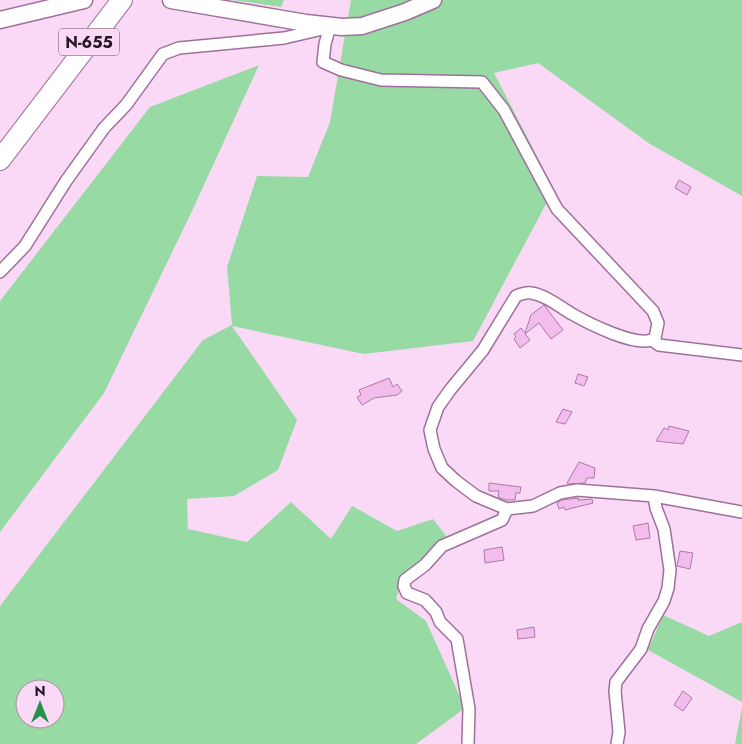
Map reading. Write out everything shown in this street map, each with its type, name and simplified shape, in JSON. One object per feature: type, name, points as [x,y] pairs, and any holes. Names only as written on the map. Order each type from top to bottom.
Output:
[{"type":"highway","name":"N-655","points":[[0,160],[122,0]]},
{"type":"main road","points":[[0,20],[84,0]]},
{"type":"main road","points":[[171,0],[330,26],[362,26],[405,12],[433,0]]},
{"type":"street","points":[[0,272],[25,246],[66,181],[104,128],[126,105],[163,54],[179,48],[284,38],[330,26]]},
{"type":"street","points":[[330,26],[323,62],[341,70],[381,80],[482,82],[504,110],[557,208],[653,311],[658,323],[655,338],[652,340]]},
{"type":"street","points":[[742,355],[659,345],[652,340],[639,341],[629,339],[573,315],[551,301],[532,293],[523,293],[516,296],[483,350],[438,407],[430,430],[434,450],[442,468],[456,482],[476,496],[507,509],[533,506],[560,493],[577,490],[654,496],[742,512]]},
{"type":"street","points":[[617,744],[619,732],[616,682],[641,649],[648,629],[664,601],[668,588],[670,570],[664,529],[656,508],[654,496]]},
{"type":"street","points":[[468,744],[469,709],[457,639],[440,622],[436,612],[425,600],[407,593],[404,586],[405,580],[426,566],[442,546],[502,520],[507,509]]},
{"type":"green space","points":[[233,0],[284,0],[281,7]]},
{"type":"green space","points":[[351,0],[742,0],[742,196],[650,144],[538,63],[494,73],[554,189],[473,341],[364,354],[232,326],[297,420],[278,470],[234,496],[187,499],[188,529],[247,542],[291,502],[331,539],[352,506],[397,531],[433,519],[447,537],[425,560],[404,575],[396,599],[426,621],[465,708],[416,744],[0,744],[0,606],[203,340],[232,325],[227,267],[257,176],[308,177],[330,122]]},
{"type":"green space","points":[[259,65],[192,211],[104,393],[0,532],[0,301],[150,107]]},
{"type":"green space","points":[[663,615],[709,636],[742,622],[742,702],[648,650]]},
{"type":"green space","points":[[742,708],[742,744],[735,744]]},
{"type":"building","points":[[679,180],[691,187],[687,195],[675,188]]},
{"type":"building","points":[[544,305],[563,330],[551,339],[539,323],[525,334],[530,340],[520,348],[514,339],[516,337],[514,334],[521,328],[525,333],[531,315]]},
{"type":"building","points":[[578,374],[588,377],[584,386],[575,383]]},
{"type":"building","points":[[389,378],[393,387],[397,384],[402,391],[397,395],[374,398],[362,405],[357,397],[361,395],[359,390]]},
{"type":"building","points":[[563,409],[572,412],[565,424],[556,422]]},
{"type":"building","points":[[669,426],[689,431],[683,444],[656,441],[664,428],[668,430]]},
{"type":"building","points":[[579,462],[595,468],[594,478],[587,478],[585,483],[567,483]]},
{"type":"building","points":[[489,483],[521,487],[520,493],[516,493],[515,500],[506,500],[498,497],[499,491],[489,491]]},
{"type":"building","points":[[579,498],[578,500],[592,499],[593,503],[565,510],[564,507],[559,509],[557,503],[562,500]]},
{"type":"building","points":[[648,523],[650,538],[636,540],[633,526]]},
{"type":"building","points":[[502,547],[504,560],[485,563],[484,550]]},
{"type":"building","points":[[680,551],[693,553],[690,569],[677,566]]},
{"type":"building","points":[[534,627],[535,637],[518,639],[517,630]]},
{"type":"building","points":[[683,691],[692,698],[683,711],[674,705]]}]
